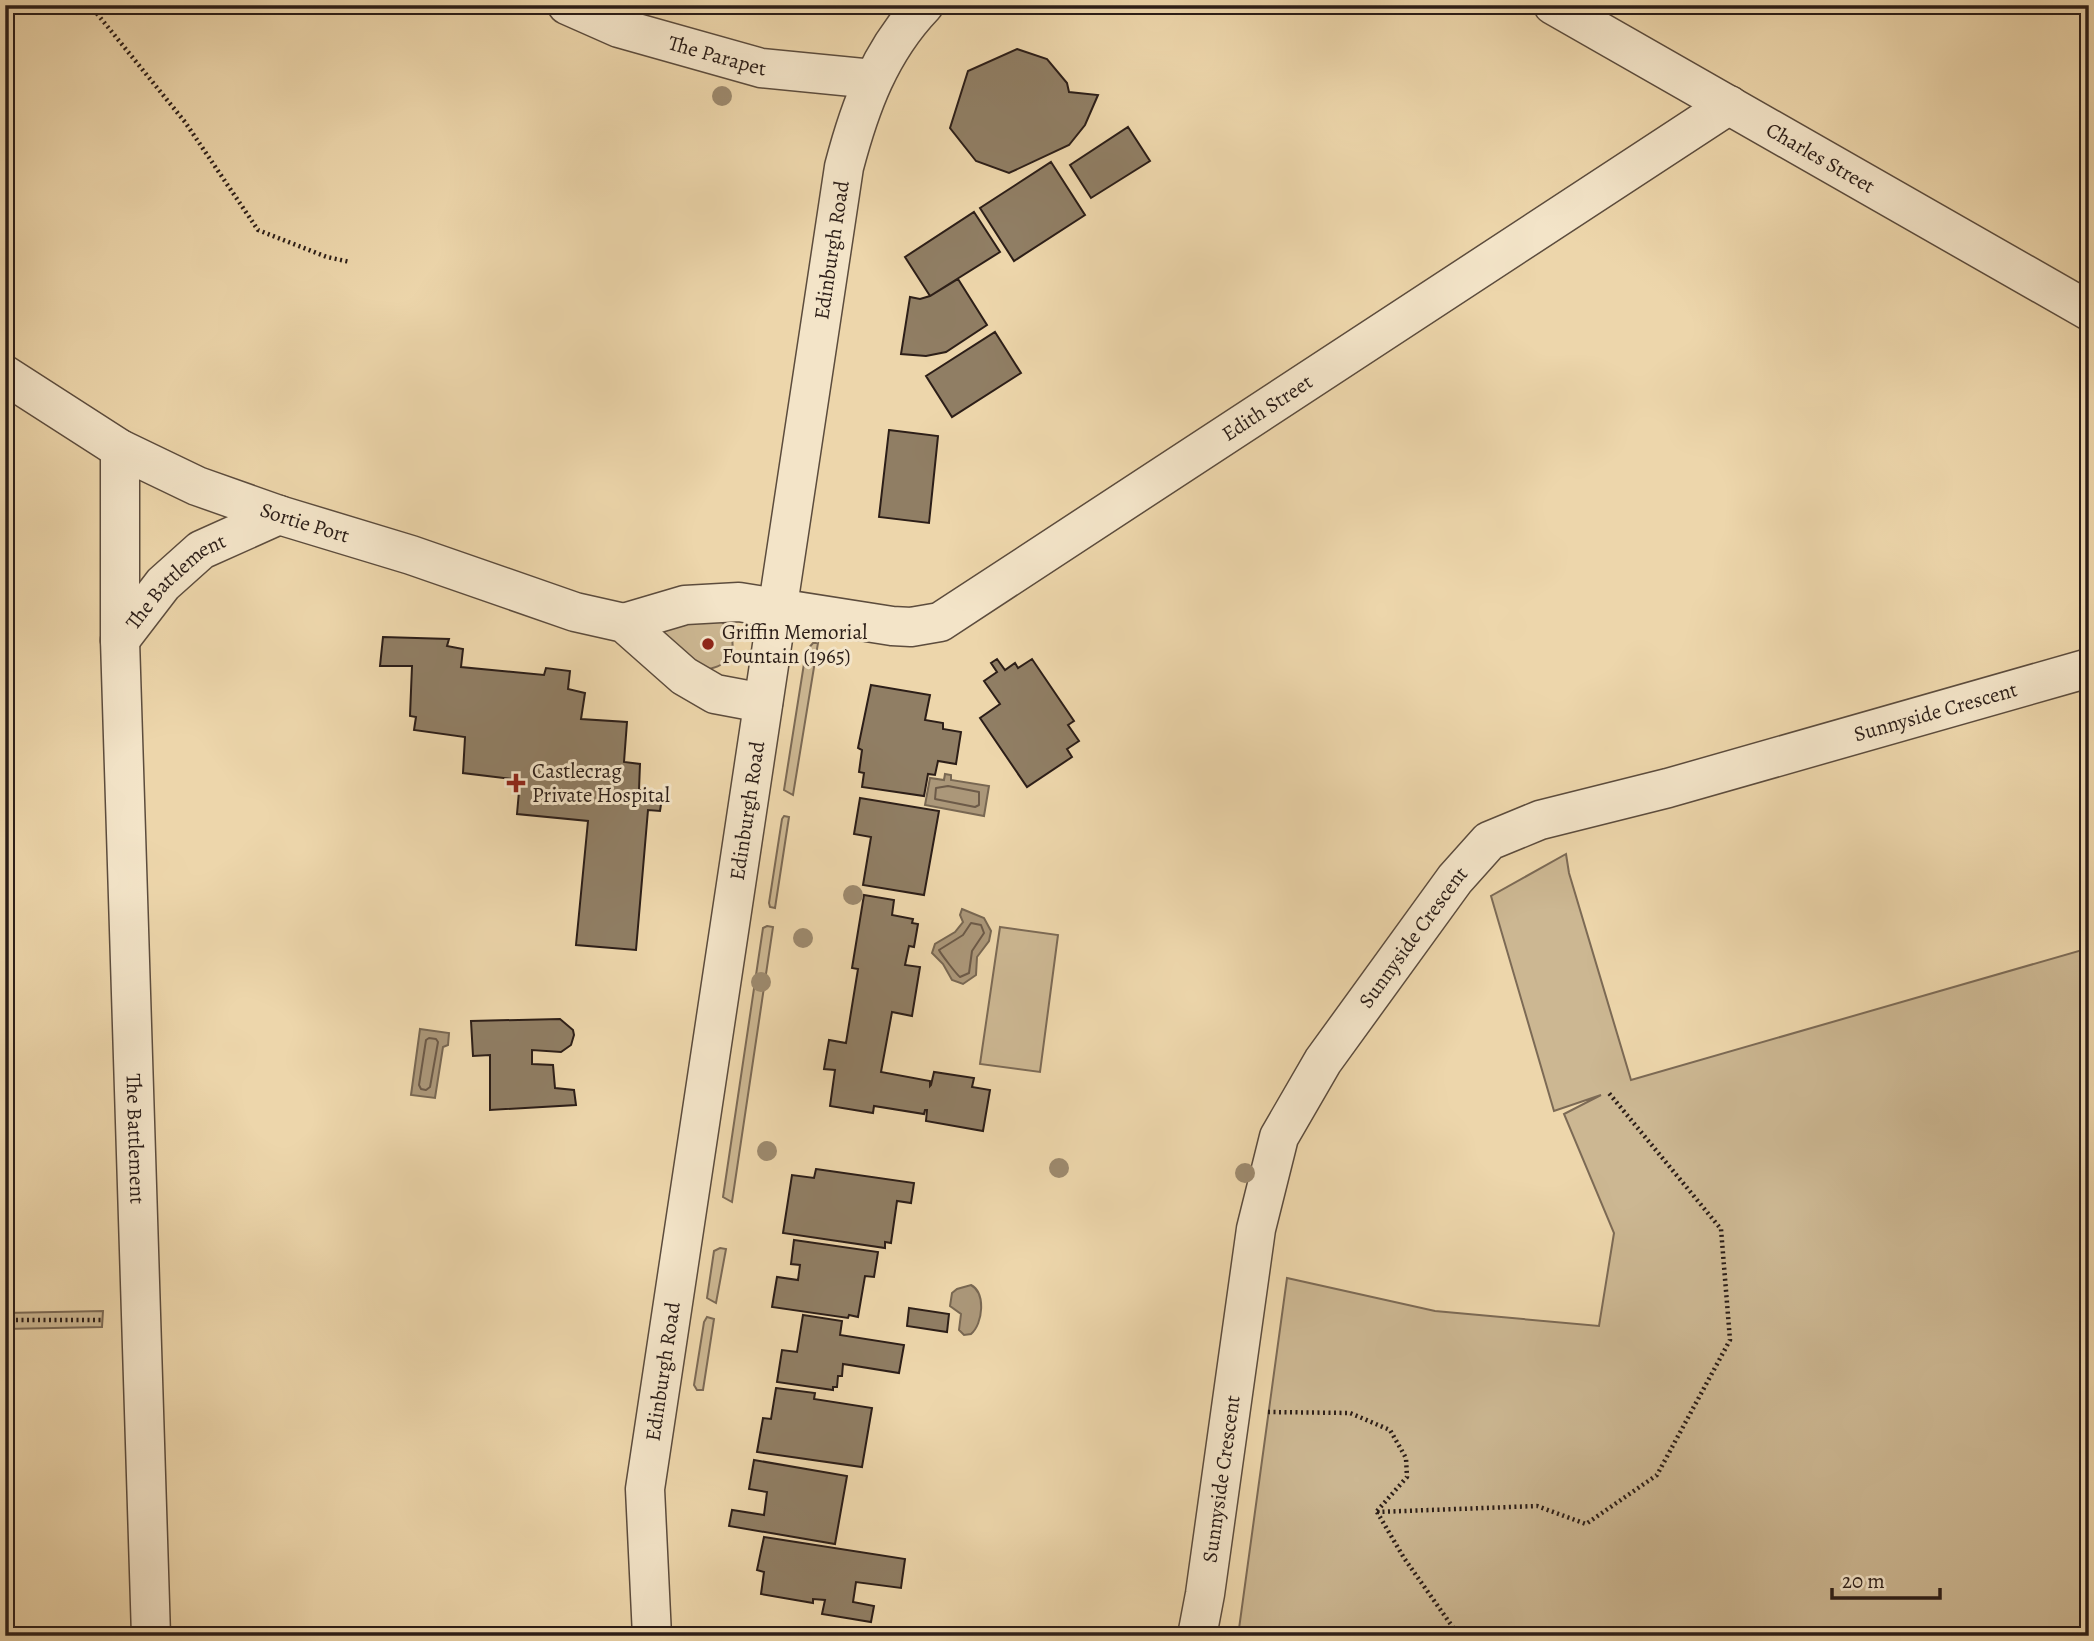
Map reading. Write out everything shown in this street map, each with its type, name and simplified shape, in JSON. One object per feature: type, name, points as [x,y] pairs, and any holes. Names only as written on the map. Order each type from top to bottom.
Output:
[{"type":"street","name":"The Parapet","points":[[567,5],[619,28],[761,68],[873,79]]},
{"type":"street","name":"Edinburgh Road","points":[[652,1636],[645,1489],[844,167],[856,120],[873,79],[902,29],[924,5]]},
{"type":"street","name":"Charles Street","points":[[1553,5],[2089,311]]},
{"type":"street","name":"Edith Street","points":[[779,608],[892,626],[911,627],[940,622],[1730,104]]},
{"type":"street","name":"Sortie Port","points":[[5,375],[120,449],[197,486],[279,515],[411,555],[575,612],[624,623],[684,676],[704,688],[715,694],[763,703]]},
{"type":"street","name":"The Battlement","points":[[120,449],[120,640],[151,1636]]},
{"type":"street","name":"The Battlement","points":[[120,640],[163,584],[201,550],[279,515]]},
{"type":"street","name":"Sortie Port","points":[[624,623],[685,605],[739,603],[779,608]]},
{"type":"street","name":"Sunnyside Crescent","points":[[1197,1636],[1256,1229],[1279,1138],[1323,1061],[1455,879],[1489,841],[1540,820],[1668,788],[2089,668]]},
{"type":"path","points":[[90,5],[185,122],[258,230],[327,257],[350,262]]},
{"type":"path","points":[[1377,1512],[1536,1506],[1586,1524],[1657,1475],[1730,1340],[1721,1229],[1608,1092]]},
{"type":"path","points":[[5,1320],[140,1320]]},
{"type":"path","points":[[1231,1411],[1349,1413],[1390,1430],[1406,1458],[1407,1477],[1377,1512]]},
{"type":"path","points":[[1377,1512],[1404,1558],[1459,1636]]},
{"type":"shaded area","points":[[721,621],[732,639],[730,655],[725,662],[708,669],[697,669],[657,625]]},
{"type":"shaded area","points":[[813,643],[818,643],[793,795],[784,790],[806,651]]},
{"type":"shaded area","points":[[784,816],[789,817],[775,908],[770,907],[769,903]]},
{"type":"shaded area","points":[[1566,854],[1569,873],[1631,1080],[2089,948],[2089,1636],[1238,1636],[1287,1278],[1435,1311],[1599,1326],[1614,1233],[1564,1114],[1601,1095],[1554,1111],[1491,896]]},
{"type":"shaded area","points":[[773,927],[732,1202],[723,1197],[763,928]]},
{"type":"shaded area","points":[[1000,927],[1058,935],[1040,1072],[980,1064]]},
{"type":"shaded area","points":[[726,1249],[716,1303],[707,1298],[714,1251]]},
{"type":"shaded area","points":[[103,1311],[102,1327],[5,1329],[5,1313]]},
{"type":"shaded area","points":[[707,1317],[714,1319],[703,1390],[697,1390],[694,1385]]},
{"type":"water","points":[[945,774],[951,775],[951,780],[989,786],[984,816],[925,805],[930,778],[944,780]]},
{"type":"water","points":[[962,909],[984,918],[991,931],[989,941],[977,957],[976,975],[963,984],[952,980],[943,964],[932,953],[935,944],[955,932],[963,922],[960,915]]},
{"type":"water","points":[[420,1029],[449,1033],[448,1045],[443,1047],[435,1098],[411,1095]]},
{"type":"water","points":[[971,1285],[979,1295],[981,1309],[975,1329],[971,1334],[964,1335],[959,1330],[961,1314],[950,1306],[952,1293]]},
{"type":"building","points":[[1017,49],[1047,59],[1067,83],[1069,92],[1098,95],[1085,125],[1069,145],[1009,173],[976,161],[950,128],[968,71]]},
{"type":"building","points":[[1128,127],[1150,161],[1091,198],[1070,165]]},
{"type":"building","points":[[1051,162],[1085,215],[1014,261],[980,208]]},
{"type":"building","points":[[974,212],[1000,252],[930,296],[905,257]]},
{"type":"building","points":[[958,279],[987,325],[946,352],[926,356],[901,354],[910,297],[920,299],[930,296]]},
{"type":"building","points":[[995,332],[1021,373],[952,417],[926,376]]},
{"type":"building","points":[[889,430],[938,436],[929,523],[879,517]]},
{"type":"building","name":"Castlecrag Private Hospital","points":[[383,637],[449,639],[447,646],[463,649],[461,667],[544,675],[546,668],[570,671],[568,689],[585,693],[581,719],[627,722],[624,762],[640,764],[639,790],[650,791],[650,796],[662,798],[660,811],[648,810],[636,950],[576,945],[588,821],[517,814],[520,780],[463,773],[465,737],[414,730],[416,717],[410,716],[412,666],[380,666]]},
{"type":"building","points":[[997,659],[1005,670],[1015,663],[1018,668],[1032,659],[1074,721],[1068,725],[1079,741],[1067,749],[1072,757],[1027,787],[980,718],[1000,704],[984,681],[997,672],[991,663]]},
{"type":"building","points":[[871,685],[930,695],[925,720],[943,723],[943,729],[961,732],[956,764],[938,761],[935,775],[928,774],[924,796],[862,787],[864,773],[859,772],[862,750],[858,748]]},
{"type":"building","points":[[860,798],[939,811],[924,895],[863,885],[871,837],[854,834]]},
{"type":"building","points":[[864,895],[894,900],[892,915],[913,919],[912,923],[918,924],[914,947],[909,946],[905,965],[920,967],[912,1016],[892,1012],[881,1072],[930,1081],[930,1086],[934,1072],[974,1078],[972,1087],[990,1090],[983,1131],[926,1121],[927,1110],[924,1114],[874,1106],[873,1113],[830,1106],[835,1070],[824,1069],[829,1040],[846,1043],[858,969],[852,968]]},
{"type":"building","points":[[560,1019],[573,1030],[571,1045],[561,1052],[532,1050],[532,1064],[553,1065],[555,1088],[574,1090],[576,1105],[490,1110],[490,1055],[473,1056],[471,1021]]},
{"type":"building","points":[[816,1169],[914,1183],[911,1203],[897,1201],[891,1243],[885,1242],[885,1248],[783,1233],[792,1175],[814,1178]]},
{"type":"building","points":[[794,1240],[878,1252],[874,1277],[865,1276],[858,1317],[849,1315],[848,1318],[772,1307],[777,1277],[798,1280],[800,1265],[791,1264]]},
{"type":"building","points":[[909,1308],[949,1314],[947,1332],[907,1326]]},
{"type":"building","points":[[803,1315],[842,1321],[840,1335],[904,1345],[899,1373],[843,1364],[842,1376],[838,1376],[837,1387],[833,1387],[833,1390],[777,1382],[782,1350],[797,1352]]},
{"type":"building","points":[[776,1388],[815,1393],[814,1399],[872,1408],[862,1467],[757,1452],[763,1418],[771,1419]]},
{"type":"building","points":[[754,1460],[847,1476],[835,1544],[729,1526],[732,1510],[764,1515],[767,1492],[749,1489]]},
{"type":"building","points":[[764,1537],[905,1559],[901,1588],[856,1582],[853,1602],[874,1606],[871,1622],[822,1614],[825,1600],[813,1599],[813,1603],[761,1594],[764,1572],[757,1570]]},
{"type":"place","name":"Griffin Memorial Fountain (1965)","points":[[708,644]]},
{"type":"place","name":"Castlecrag Private Hospital","points":[[516,783]]}]
